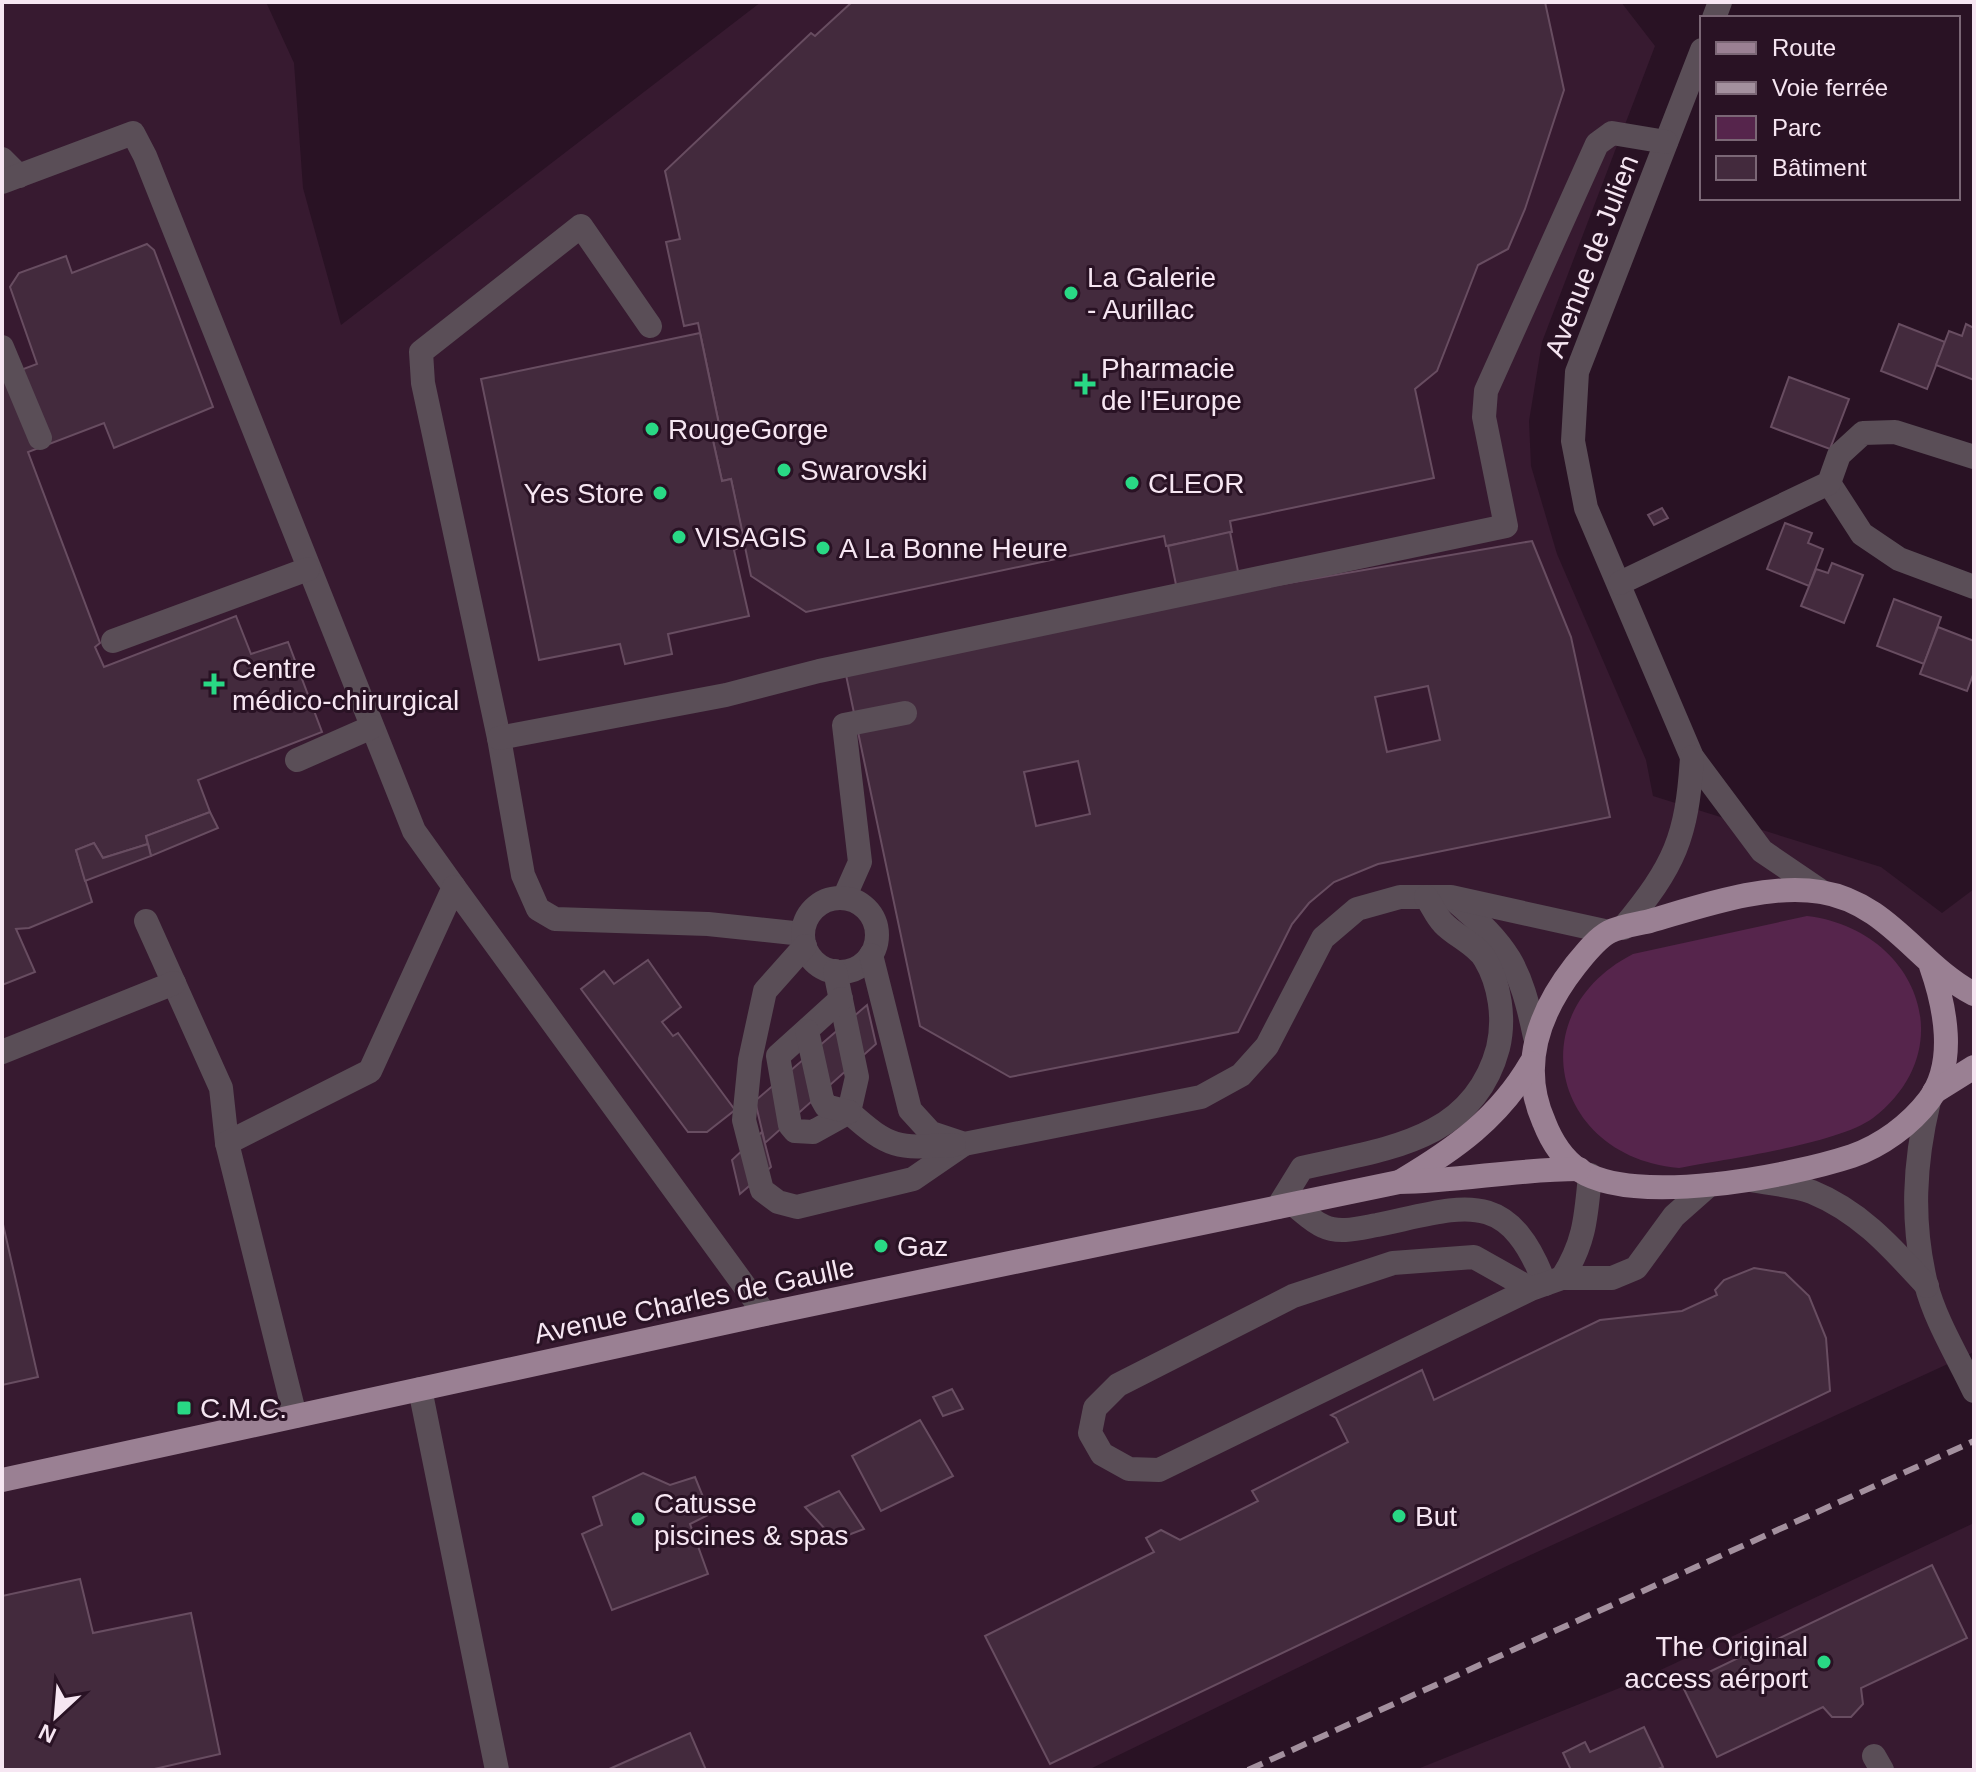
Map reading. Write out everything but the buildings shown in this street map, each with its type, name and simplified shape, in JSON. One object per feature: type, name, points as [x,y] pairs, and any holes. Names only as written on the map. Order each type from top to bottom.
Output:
[{"type":"main road","points":[[1585,1172],[1551,1138],[1536,1105],[1531,1063],[1535,1037],[1556,991],[1585,953],[1616,930],[1774,891],[1822,892],[1865,906],[1911,941],[1931,966],[1974,994]]},
{"type":"main road","points":[[1931,966],[1941,996],[1946,1034],[1931,1096]]},
{"type":"main road","name":"Avenue Charles de Gaulle","points":[[1399,1182],[1439,1158],[1493,1117],[1531,1063]]},
{"type":"main road","points":[[1931,1096],[1974,1067]]},
{"type":"main road","name":"Avenue Charles de Gaulle","points":[[2,1480],[765,1314],[1399,1182],[1585,1172],[1652,1186],[1709,1185],[1751,1180],[1853,1156],[1895,1134],[1931,1096]]},
{"type":"street","name":"Avenue de Julien","points":[[1700,55],[1577,372],[1573,441],[1586,508],[1692,757],[1762,851],[1822,892]]},
{"type":"street","points":[[8,172],[133,133],[145,156],[414,831],[765,1314]]},
{"type":"street","points":[[499,738],[816,679],[1506,526],[1484,417],[1486,391],[1597,144],[1612,133],[1666,142]]},
{"type":"street","points":[[650,326],[581,226],[421,352],[423,383],[499,738],[523,875],[538,909],[555,919],[708,924],[804,940]]},
{"type":"street","points":[[2,347],[40,438]]},
{"type":"street","points":[[1620,583],[1829,483],[1839,455],[1863,433],[1895,432],[1974,457]]},
{"type":"street","points":[[1829,483],[1862,534],[1899,559],[1974,587]]},
{"type":"street","points":[[113,641],[308,569]]},
{"type":"street","points":[[844,898],[860,862],[844,725],[905,713]]},
{"type":"street","points":[[297,760],[372,727]]},
{"type":"street","name":"Avenue de Julien","points":[[1616,930],[1666,870],[1684,831],[1692,757]]},
{"type":"street","points":[[227,1143],[370,1071],[454,887]]},
{"type":"street","points":[[807,1031],[826,1106],[849,1112],[874,1135],[900,1148],[964,1144],[1201,1097],[1241,1075],[1267,1046],[1323,938],[1357,909],[1400,897],[1451,897],[1616,930]]},
{"type":"street","points":[[1426,897],[1443,923],[1484,956],[1498,989],[1501,1034],[1491,1073],[1477,1097],[1451,1120],[1423,1136],[1302,1168],[1286,1206],[1323,1227],[1350,1230],[1458,1208],[1491,1212],[1517,1229],[1546,1284]]},
{"type":"street","points":[[1451,897],[1494,934],[1517,966],[1535,1037]]},
{"type":"street","points":[[804,940],[816,963],[835,971],[855,969],[871,955],[876,944],[874,919],[866,908],[844,898],[833,898],[812,910],[804,940],[765,991],[750,1060],[744,1120],[762,1190],[778,1202],[797,1207],[913,1179],[964,1144]]},
{"type":"street","points":[[146,921],[221,1088],[227,1143],[295,1416]]},
{"type":"street","points":[[871,955],[910,1110],[931,1133],[964,1144]]},
{"type":"street","points":[[835,971],[841,999],[857,1077],[849,1112],[813,1132],[795,1131],[790,1125],[778,1056],[841,999]]},
{"type":"street","points":[[2,1052],[174,983]]},
{"type":"street","points":[[1931,1096],[1918,1149],[1914,1213],[1927,1286],[1974,1391]]},
{"type":"street","points":[[1585,1172],[1585,1228],[1578,1253],[1546,1284],[1159,1470],[1129,1469],[1102,1454],[1090,1433],[1095,1408],[1118,1385],[1293,1296],[1393,1263],[1474,1257],[1546,1284],[1612,1278],[1636,1268],[1674,1216],[1709,1185]]},
{"type":"street","points":[[1751,1180],[1809,1191],[1836,1204],[1873,1227],[1927,1286]]},
{"type":"street","points":[[420,1389],[497,1770]]},
{"type":"shaded area","points":[[2,2],[266,2],[294,63],[303,188],[341,325],[761,2],[1621,2],[1655,46],[1542,342],[1529,421],[1531,466],[1557,554],[1646,760],[1653,796],[1881,867],[1942,913],[1974,889],[1974,1352],[1511,1564],[1088,1770],[2,1770]]},
{"type":"shaded area","points":[[1974,1523],[1974,1770],[1415,1770],[1637,1681]]},
{"type":"green space","points":[[1807,916],[1845,926],[1876,943],[1900,967],[1915,995],[1921,1026],[1917,1058],[1901,1089],[1873,1118],[1835,1136],[1679,1168],[1636,1158],[1602,1138],[1579,1111],[1566,1079],[1564,1045],[1574,1011],[1597,980],[1633,954]]},
{"type":"railway","points":[[1248,1770],[1974,1441]]},
{"type":"place","name":"La Galerie - Aurillac","points":[[1071,293]]},
{"type":"place","name":"Pharmacie de l'Europe","points":[[1085,384]]},
{"type":"place","name":"RougeGorge","points":[[652,429]]},
{"type":"place","name":"Swarovski","points":[[784,470]]},
{"type":"place","name":"CLEOR","points":[[1132,483]]},
{"type":"place","name":"Yes Store","points":[[660,493]]},
{"type":"place","name":"VISAGIS","points":[[679,537]]},
{"type":"place","name":"A La Bonne Heure","points":[[823,548]]},
{"type":"place","name":"Centre médico-chirurgical","points":[[214,684]]},
{"type":"place","name":"Gaz","points":[[881,1246]]},
{"type":"place","name":"C.M.C.","points":[[184,1408]]},
{"type":"place","name":"But","points":[[1399,1516]]},
{"type":"place","name":"Catusse piscines & spas","points":[[638,1519]]},
{"type":"place","name":"The Original access aérport","points":[[1824,1662]]}]
